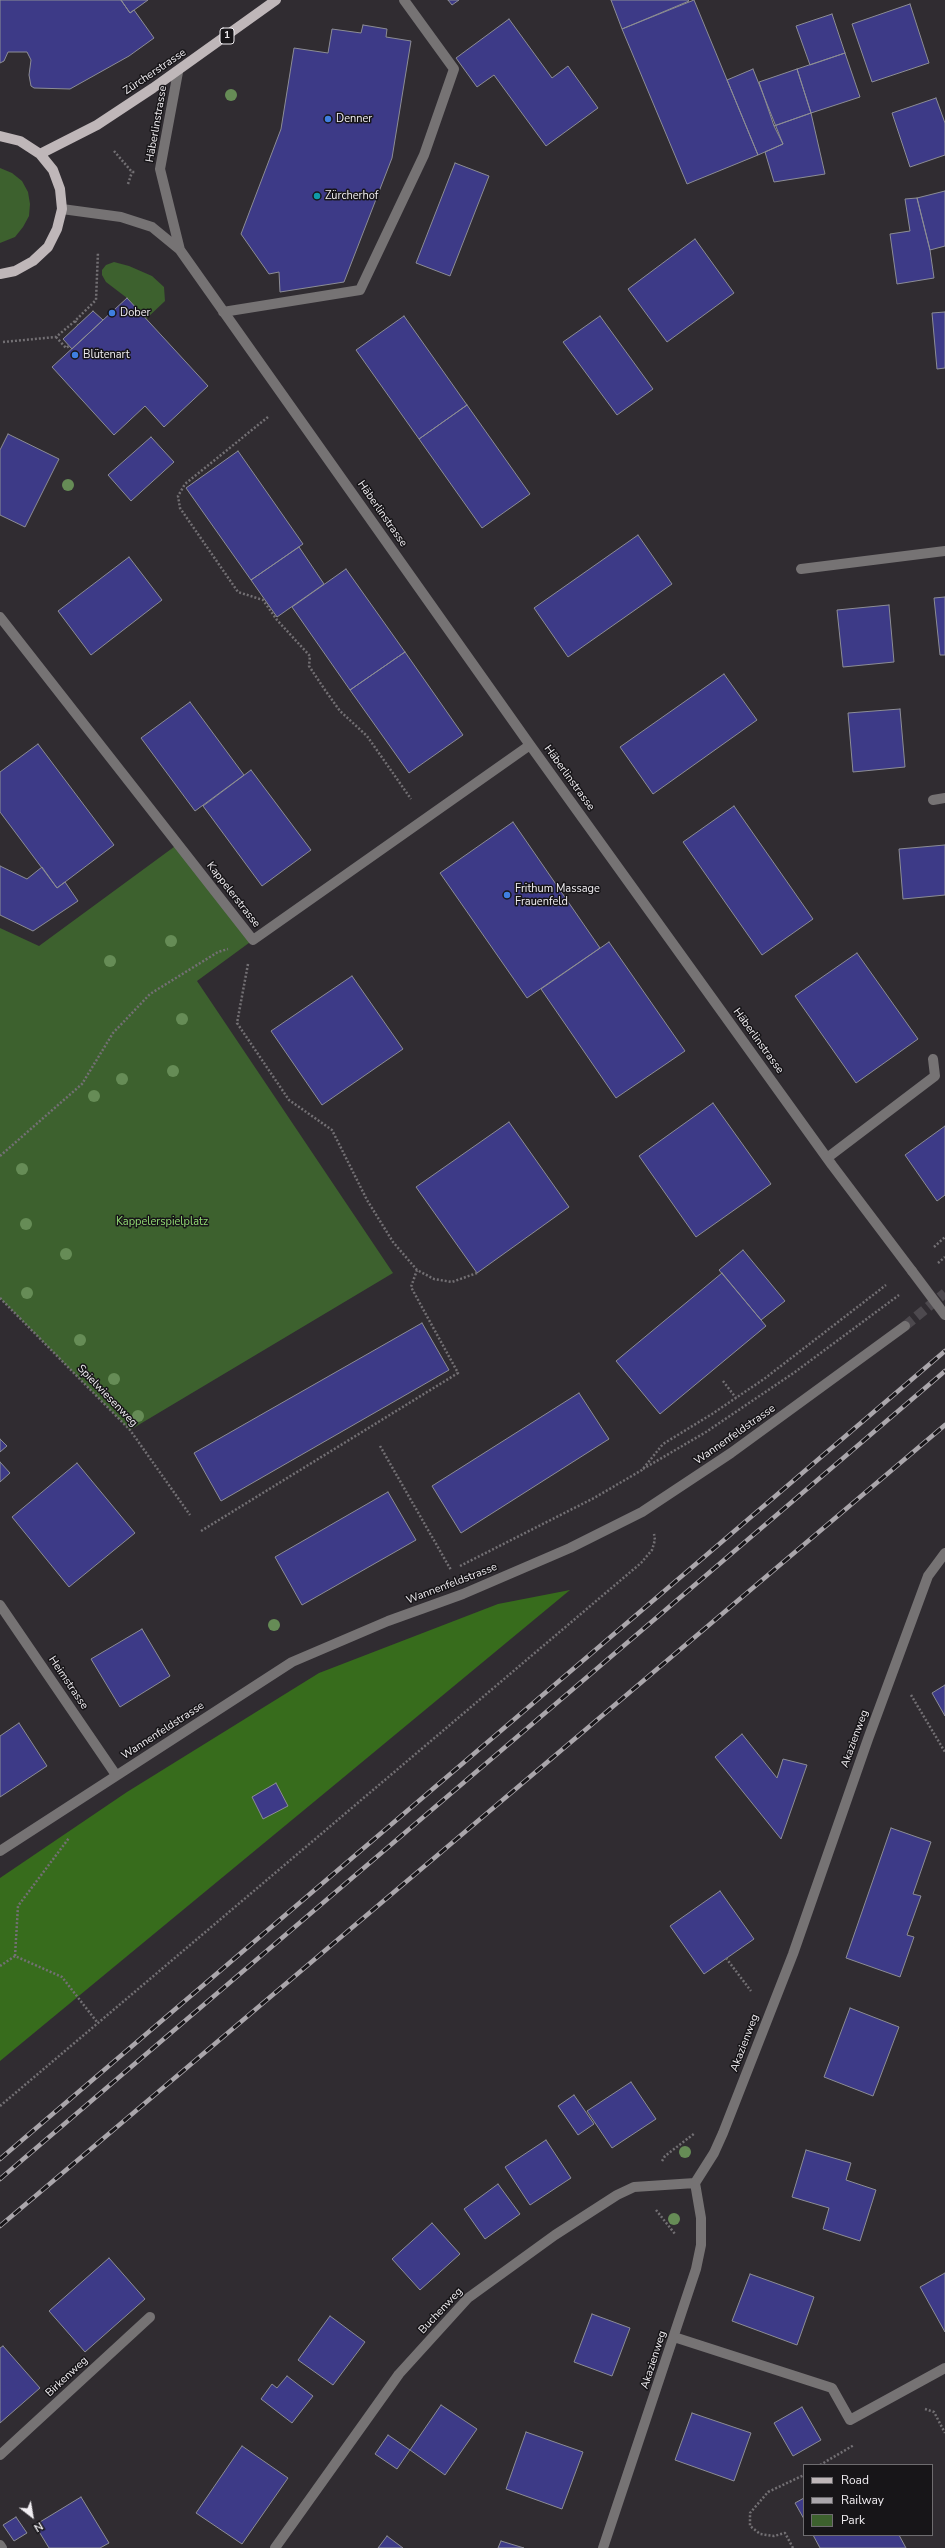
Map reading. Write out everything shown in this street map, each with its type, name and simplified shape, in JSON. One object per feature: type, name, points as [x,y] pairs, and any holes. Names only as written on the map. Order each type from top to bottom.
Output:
[{"type":"main road","name":"Zürcherstrasse","points":[[40,154],[97,125],[178,72],[276,0]]},
{"type":"main road","points":[[0,136],[20,141],[40,154],[52,170],[60,189],[62,209],[57,229],[48,247],[34,261],[15,270],[0,274]]},
{"type":"street","points":[[223,312],[360,290],[424,155],[454,69],[404,0]]},
{"type":"street","name":"Häberlinstrasse","points":[[178,72],[160,169],[180,250]]},
{"type":"street","name":"Häberlinstrasse","points":[[62,209],[121,216],[152,226],[180,250],[530,745],[827,1158],[945,1315]]},
{"type":"street","points":[[800,569],[945,551]]},
{"type":"street","name":"Kappelerstrasse","points":[[0,617],[253,940],[530,745]]},
{"type":"street","points":[[933,800],[945,798]]},
{"type":"street","points":[[827,1158],[936,1076],[933,1059]]},
{"type":"street","name":"Wannenfeldstrasse","points":[[0,1851],[292,1662],[388,1621],[463,1594],[570,1548],[642,1512],[744,1444],[905,1326]]},
{"type":"street","name":"Akazienweg","points":[[603,2548],[696,2269],[701,2244],[701,2218],[695,2183],[714,2153],[723,2133],[769,2015],[928,1576],[945,1553]]},
{"type":"street","name":"Heimstrasse","points":[[0,1605],[116,1775]]},
{"type":"street","name":"Buchenweg","points":[[275,2548],[399,2374],[468,2298],[555,2235],[617,2195],[634,2187],[695,2183]]},
{"type":"street","name":"Birkenweg","points":[[0,2455],[150,2317]]},
{"type":"street","points":[[674,2337],[832,2388],[850,2420],[945,2368]]},
{"type":"path","points":[[114,151],[132,172],[138,172]]},
{"type":"path","points":[[128,184],[132,172]]},
{"type":"path","points":[[3,342],[56,337],[96,300],[98,252]]},
{"type":"path","points":[[74,320],[78,325]]},
{"type":"path","points":[[56,337],[66,348],[69,346]]},
{"type":"path","points":[[287,401],[185,484],[178,496],[180,508],[238,592],[263,600],[277,620],[310,656],[309,666],[325,690],[340,711],[367,736],[425,819]]},
{"type":"path","points":[[0,1156],[82,1084],[112,1033],[150,994],[218,952],[253,940],[237,1023],[289,1100],[332,1130],[367,1200],[393,1242],[417,1270],[434,1279],[452,1282],[477,1273]]},
{"type":"path","points":[[934,1247],[945,1237]]},
{"type":"path","points":[[934,1266],[945,1257]]},
{"type":"path","points":[[201,1531],[458,1373],[411,1287],[417,1270]]},
{"type":"path","points":[[642,1470],[662,1444],[736,1398],[808,1347],[886,1285]]},
{"type":"path","points":[[451,1570],[594,1498],[706,1432],[788,1376],[905,1290]]},
{"type":"path","name":"Spielwiesenweg","points":[[0,1298],[130,1430],[190,1515]]},
{"type":"path","points":[[723,1381],[736,1398]]},
{"type":"path","points":[[380,1446],[451,1570],[463,1594]]},
{"type":"path","points":[[0,2106],[97,2022],[641,1563],[652,1550],[655,1540],[642,1512]]},
{"type":"path","points":[[894,1667],[945,1752]]},
{"type":"path","points":[[15,1956],[18,1906],[74,1832]]},
{"type":"path","points":[[15,1956],[62,1977],[97,2022]]},
{"type":"path","points":[[0,1966],[15,1956]]},
{"type":"path","points":[[726,1958],[769,2015]]},
{"type":"path","points":[[701,2244],[679,2239],[657,2212],[650,2185],[664,2156],[695,2133],[723,2133]]},
{"type":"path","points":[[922,2410],[927,2408],[934,2412],[945,2433]]},
{"type":"path","points":[[822,2464],[857,2443]]},
{"type":"path","points":[[793,2548],[785,2533],[774,2536],[760,2534],[750,2526],[750,2513],[768,2492],[803,2475]]},
{"type":"green space","points":[[0,168],[12,173],[22,181],[28,192],[30,204],[29,216],[23,227],[15,237],[0,243]]},
{"type":"green space","points":[[114,262],[129,266],[152,276],[164,287],[165,301],[146,319],[127,298],[106,282],[102,275],[102,270],[106,265]]},
{"type":"green space","name":"Kappelerspielplatz","points":[[178,844],[253,940],[197,981],[393,1273],[130,1430],[0,1298],[0,928],[39,946]]},
{"type":"green space","points":[[570,1590],[0,2061],[0,1878],[127,1792],[319,1673],[498,1604]]},
{"type":"building","points":[[0,0],[121,0],[130,13],[134,10],[154,38],[129,56],[70,89],[34,88],[31,86],[29,75],[31,60],[27,52],[8,52],[4,61],[0,63]]},
{"type":"building","points":[[121,0],[148,0],[130,13]]},
{"type":"building","points":[[448,0],[459,0],[452,5]]},
{"type":"building","points":[[611,0],[688,0],[689,1],[622,29]]},
{"type":"building","points":[[694,0],[758,155],[687,184],[622,29]]},
{"type":"building","points":[[910,4],[929,63],[872,82],[852,24]]},
{"type":"building","points":[[832,14],[845,53],[810,65],[796,26]]},
{"type":"building","points":[[509,19],[552,78],[568,66],[598,108],[546,146],[494,75],[477,87],[456,58]]},
{"type":"building","name":"Zürcherhof","points":[[363,25],[387,29],[386,37],[411,41],[392,158],[344,282],[280,292],[279,272],[269,274],[241,234],[281,129],[294,48],[328,53],[332,29],[361,33]]},
{"type":"building","points":[[845,53],[860,97],[811,113],[797,69]]},
{"type":"building","points":[[753,69],[783,144],[758,155],[727,80]]},
{"type":"building","points":[[797,69],[811,113],[774,126],[759,82]]},
{"type":"building","points":[[936,98],[945,123],[945,155],[910,167],[892,113]]},
{"type":"building","points":[[811,113],[825,174],[774,182],[765,152],[783,144],[774,126]]},
{"type":"building","points":[[455,163],[489,176],[450,276],[416,263]]},
{"type":"building","points":[[945,191],[945,246],[930,250],[917,198]]},
{"type":"building","points":[[917,198],[930,250],[934,278],[897,284],[890,234],[910,231],[905,199]]},
{"type":"building","points":[[695,239],[734,293],[667,342],[628,289]]},
{"type":"building","points":[[127,298],[208,386],[164,427],[145,406],[114,435],[52,367]]},
{"type":"building","points":[[93,311],[103,320],[72,349],[63,339]]},
{"type":"building","points":[[945,312],[945,368],[937,369],[932,313]]},
{"type":"building","points":[[404,316],[467,405],[419,439],[356,350]]},
{"type":"building","points":[[600,316],[653,389],[617,415],[563,342]]},
{"type":"building","points":[[467,405],[530,494],[482,528],[419,439]]},
{"type":"building","points":[[8,434],[59,459],[25,527],[0,515],[0,450]]},
{"type":"building","points":[[151,437],[174,462],[131,501],[108,475]]},
{"type":"building","points":[[238,451],[303,544],[251,580],[186,488]]},
{"type":"building","points":[[638,535],[672,584],[568,657],[534,608]]},
{"type":"building","points":[[299,547],[324,584],[277,617],[251,580]]},
{"type":"building","points":[[129,557],[162,600],[91,655],[58,611]]},
{"type":"building","points":[[346,569],[405,652],[350,690],[292,607]]},
{"type":"building","points":[[945,597],[945,655],[940,655],[934,598]]},
{"type":"building","points":[[889,605],[894,662],[843,667],[837,610]]},
{"type":"building","points":[[405,652],[463,735],[409,773],[350,690]]},
{"type":"building","points":[[724,674],[757,720],[653,794],[620,747]]},
{"type":"building","points":[[190,702],[244,775],[195,811],[141,738]]},
{"type":"building","points":[[900,709],[905,767],[853,772],[848,713]]},
{"type":"building","points":[[38,744],[114,845],[57,888],[0,812],[0,772]]},
{"type":"building","points":[[251,770],[311,850],[262,886],[203,806]]},
{"type":"building","points":[[734,806],[813,919],[762,955],[683,842]]},
{"type":"building","points":[[513,822],[600,948],[527,998],[440,873]]},
{"type":"building","points":[[945,845],[945,895],[903,899],[899,849]]},
{"type":"building","points":[[0,866],[27,879],[42,867],[57,888],[65,882],[78,901],[33,931],[0,915]]},
{"type":"building","points":[[609,942],[685,1051],[616,1098],[541,989]]},
{"type":"building","points":[[857,953],[918,1039],[856,1083],[795,996]]},
{"type":"building","points":[[352,976],[403,1049],[322,1105],[271,1031]]},
{"type":"building","points":[[713,1103],[771,1184],[696,1237],[639,1156]]},
{"type":"building","points":[[509,1122],[569,1207],[477,1273],[416,1187]]},
{"type":"building","points":[[945,1126],[945,1195],[937,1201],[905,1155]]},
{"type":"building","points":[[743,1250],[785,1301],[761,1320],[719,1270]]},
{"type":"building","points":[[722,1273],[766,1326],[660,1414],[616,1361]]},
{"type":"building","points":[[422,1323],[449,1370],[221,1501],[194,1453]]},
{"type":"building","points":[[579,1393],[609,1439],[461,1533],[432,1486]]},
{"type":"building","points":[[0,1439],[7,1446],[0,1452]]},
{"type":"building","points":[[0,1462],[10,1473],[0,1482]]},
{"type":"building","points":[[77,1463],[135,1533],[69,1587],[12,1517]]},
{"type":"building","points":[[388,1492],[416,1540],[302,1605],[275,1557]]},
{"type":"building","points":[[142,1629],[170,1676],[120,1707],[91,1659]]},
{"type":"building","points":[[945,1685],[945,1716],[932,1693]]},
{"type":"building","points":[[19,1723],[47,1766],[0,1797],[0,1736]]},
{"type":"building","points":[[742,1734],[777,1778],[783,1759],[807,1765],[781,1839],[715,1757]]},
{"type":"building","points":[[276,1783],[288,1806],[263,1819],[252,1797]]},
{"type":"building","points":[[891,1828],[931,1842],[913,1894],[921,1896],[907,1935],[914,1937],[900,1977],[846,1958]]},
{"type":"building","points":[[720,1891],[754,1939],[704,1974],[670,1926]]},
{"type":"building","points":[[850,2008],[899,2027],[873,2096],[824,2077]]},
{"type":"building","points":[[631,2082],[656,2119],[612,2148],[587,2111]]},
{"type":"building","points":[[574,2095],[594,2124],[578,2135],[558,2106]]},
{"type":"building","points":[[546,2140],[571,2178],[530,2205],[505,2167]]},
{"type":"building","points":[[806,2150],[851,2163],[846,2180],[876,2190],[860,2241],[823,2229],[829,2208],[792,2197]]},
{"type":"building","points":[[498,2184],[520,2214],[485,2239],[464,2209]]},
{"type":"building","points":[[432,2223],[460,2254],[420,2290],[392,2259]]},
{"type":"building","points":[[109,2258],[145,2299],[85,2352],[49,2311]]},
{"type":"building","points":[[945,2273],[945,2332],[920,2287]]},
{"type":"building","points":[[750,2274],[814,2297],[797,2345],[732,2321]]},
{"type":"building","points":[[592,2314],[630,2328],[612,2376],[574,2362]]},
{"type":"building","points":[[330,2316],[365,2342],[333,2385],[298,2360]]},
{"type":"building","points":[[3,2346],[40,2388],[0,2423],[0,2348]]},
{"type":"building","points":[[287,2376],[313,2396],[292,2423],[261,2399],[272,2384],[277,2388]]},
{"type":"building","points":[[441,2405],[477,2429],[445,2475],[410,2450]]},
{"type":"building","points":[[802,2407],[821,2440],[793,2456],[774,2423]]},
{"type":"building","points":[[692,2413],[751,2433],[734,2481],[675,2460]]},
{"type":"building","points":[[526,2432],[583,2452],[562,2509],[506,2489]]},
{"type":"building","points":[[388,2435],[410,2450],[397,2469],[375,2454]]},
{"type":"building","points":[[242,2446],[288,2478],[242,2544],[196,2513]]},
{"type":"building","points":[[81,2497],[109,2543],[100,2548],[49,2548],[35,2525]]},
{"type":"building","points":[[803,2499],[803,2517],[795,2503]]},
{"type":"building","points":[[16,2517],[27,2533],[14,2541],[3,2525]]},
{"type":"building","points":[[387,2536],[403,2548],[378,2548]]},
{"type":"building","points":[[814,2536],[900,2536],[906,2548],[820,2548]]},
{"type":"building","points":[[501,2541],[524,2548],[498,2548]]},
{"type":"tunnel","points":[[905,1326],[945,1293]]},
{"type":"railway","points":[[0,2159],[945,1351]]},
{"type":"railway","points":[[0,2179],[945,1371]]},
{"type":"railway","points":[[0,2226],[945,1425]]},
{"type":"place","name":"Denner","points":[[328,119]]},
{"type":"place","name":"Zürcherhof","points":[[317,196]]},
{"type":"place","name":"Dober","points":[[112,313]]},
{"type":"place","name":"Blütenart","points":[[75,355]]},
{"type":"place","name":"Frithum Massage Frauenfeld","points":[[507,895]]}]
